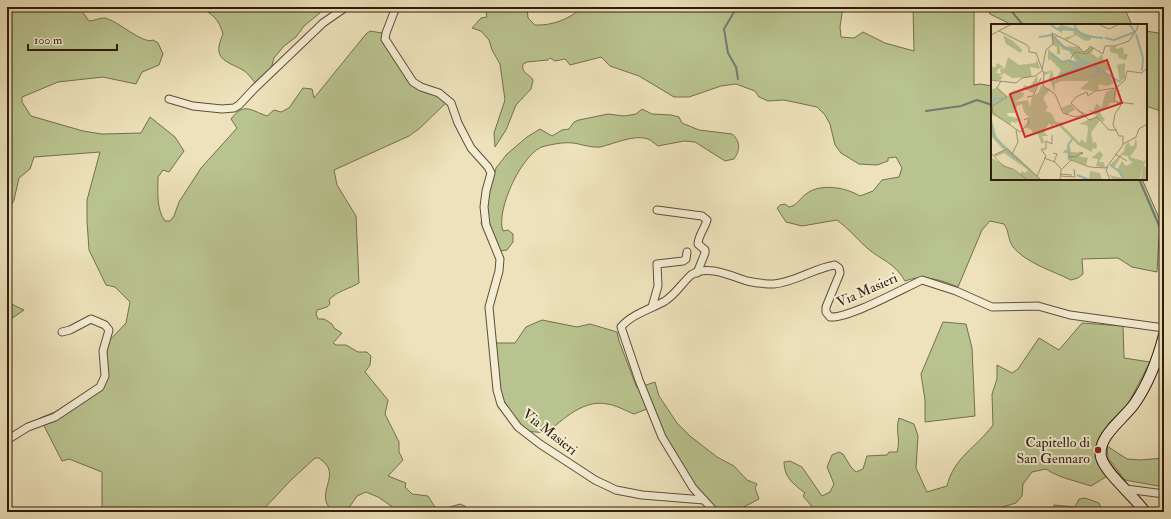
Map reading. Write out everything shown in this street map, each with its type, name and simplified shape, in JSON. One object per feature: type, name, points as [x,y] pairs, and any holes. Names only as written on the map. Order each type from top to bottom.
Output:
[{"type":"street","points":[[169,99],[193,106],[222,109],[234,108],[239,105],[323,23],[346,7]]},
{"type":"street","name":"Via Masieri","points":[[396,7],[385,39],[413,82],[421,87],[439,93],[451,103],[458,123],[471,148],[490,170],[491,176],[486,191],[484,208],[486,225],[500,259],[499,270],[489,307],[497,390],[501,404],[518,427],[540,444],[595,480],[616,490],[642,495],[704,500]]},
{"type":"street","points":[[658,210],[702,216],[707,220],[705,228],[698,240],[698,244],[705,250],[705,253],[697,273],[691,275],[674,295],[625,323],[621,327],[622,333],[662,438],[693,488],[715,512]]},
{"type":"street","points":[[652,307],[658,286],[657,264],[683,261],[686,259],[687,252]]},
{"type":"street","name":"Via Masieri","points":[[697,273],[718,271],[748,281],[776,284],[798,279],[826,266],[835,265],[839,268],[840,273],[826,307],[826,312],[830,317],[836,318],[852,314],[922,280],[956,291],[992,307],[1038,306],[1070,315],[1164,328]]},
{"type":"street","points":[[7,440],[28,427],[55,416],[96,391],[104,382],[106,371],[103,351],[109,330],[105,325],[91,319],[70,330],[62,332]]},
{"type":"street","points":[[1145,512],[1126,488],[1111,473],[1101,457],[1102,447],[1109,432],[1135,403],[1150,374],[1164,336]]},
{"type":"street","points":[[1126,488],[1164,494]]},
{"type":"green space","points":[[7,7],[79,7],[89,21],[102,18],[109,19],[136,36],[149,41],[153,40],[158,43],[163,54],[159,65],[142,72],[136,84],[103,77],[58,82],[22,97],[22,102],[31,116],[83,131],[102,134],[141,133],[150,117],[175,137],[184,151],[169,172],[163,170],[158,177],[159,205],[165,221],[170,221],[174,216],[179,202],[201,168],[237,128],[231,119],[236,114],[244,109],[252,110],[267,116],[274,110],[281,112],[289,108],[303,88],[312,89],[314,98],[370,31],[388,34],[389,40],[412,78],[451,98],[420,128],[409,136],[334,170],[337,185],[356,216],[359,283],[336,294],[329,300],[330,304],[327,307],[317,310],[316,314],[318,319],[324,319],[342,333],[333,343],[336,345],[346,345],[358,352],[367,352],[371,356],[370,365],[365,372],[388,400],[385,414],[399,442],[399,452],[403,460],[388,476],[406,483],[405,487],[412,494],[428,496],[438,512],[400,512],[378,497],[366,492],[357,496],[346,512],[337,512],[329,507],[325,495],[330,476],[328,467],[319,458],[315,458],[291,480],[261,512],[102,512],[102,472],[69,459],[62,461],[40,418],[55,412],[103,381],[108,342],[126,323],[130,302],[115,287],[106,285],[89,250],[87,200],[100,152],[34,157],[30,169],[19,178],[14,200],[7,213]]},
{"type":"green space","points":[[198,7],[327,7],[304,26],[296,37],[284,46],[274,58],[271,69],[256,84],[245,71],[222,58],[219,54],[219,49],[223,34],[219,24],[211,14]]},
{"type":"green space","points":[[485,7],[527,7],[528,18],[535,25],[541,25],[554,23],[567,18],[582,7],[843,7],[840,27],[841,37],[854,38],[863,32],[885,43],[914,51],[913,7],[974,7],[974,85],[980,84],[991,86],[991,180],[1142,180],[1164,229],[1164,238],[1159,237],[1157,272],[1132,267],[1118,258],[1082,259],[1083,274],[1078,278],[1071,280],[1032,262],[1018,253],[1010,241],[1004,224],[990,221],[982,230],[958,287],[939,280],[925,278],[905,281],[892,265],[867,248],[837,220],[802,226],[786,222],[777,208],[780,205],[785,204],[789,207],[792,206],[806,194],[818,188],[825,187],[847,190],[860,196],[873,191],[882,180],[899,177],[902,168],[896,157],[888,158],[888,161],[877,165],[859,164],[841,153],[835,145],[830,124],[825,115],[817,107],[784,100],[768,101],[759,97],[755,91],[736,84],[721,86],[689,97],[674,97],[639,76],[610,66],[601,57],[570,65],[565,59],[555,61],[550,58],[548,60],[527,62],[523,64],[524,72],[533,80],[531,89],[516,105],[506,130],[495,147],[494,133],[505,100],[500,64],[492,50],[489,40],[481,31],[472,28],[481,18],[487,17]]},
{"type":"green space","points":[[980,7],[1124,7],[1132,24],[1010,24],[990,14],[989,10]]},
{"type":"green space","points":[[1147,31],[1164,34],[1164,98],[1161,111],[1147,106]]},
{"type":"green space","points":[[642,109],[652,114],[679,117],[682,123],[699,130],[732,134],[737,140],[739,146],[736,156],[734,159],[725,161],[695,142],[684,141],[658,146],[649,140],[642,138],[624,140],[600,147],[570,143],[559,143],[545,146],[537,150],[528,158],[513,182],[503,210],[502,222],[503,231],[508,230],[513,234],[513,242],[507,250],[494,252],[481,223],[496,168],[507,154],[527,137],[540,129],[552,136],[562,130],[569,129],[574,122],[579,120],[608,114],[624,116],[636,114]]},
{"type":"green space","points":[[7,302],[24,310],[8,321],[7,321]]},
{"type":"green space","points":[[542,320],[577,327],[590,324],[617,332],[637,388],[655,382],[659,396],[677,423],[690,436],[717,457],[734,466],[747,480],[757,484],[755,488],[759,499],[734,512],[712,512],[697,496],[647,409],[634,414],[610,405],[598,403],[590,404],[574,411],[547,433],[524,431],[501,409],[494,343],[515,343],[526,327]]},
{"type":"green space","points":[[943,322],[966,324],[972,348],[975,416],[925,422],[925,400],[921,374]]},
{"type":"green space","points":[[1082,323],[1123,326],[1124,358],[1150,362],[1128,404],[1110,422],[1099,439],[1109,475],[1091,486],[1062,477],[1046,469],[1032,472],[1023,484],[1022,496],[1016,503],[999,508],[992,512],[949,512],[907,508],[899,512],[814,512],[814,509],[803,496],[805,493],[787,476],[784,462],[790,461],[802,467],[822,496],[830,492],[834,484],[827,467],[832,455],[839,452],[843,454],[856,472],[863,469],[867,456],[887,455],[889,452],[897,452],[899,418],[914,424],[918,436],[916,468],[927,492],[947,486],[950,476],[960,460],[993,425],[992,394],[997,379],[997,365],[1012,373],[1018,369],[1039,338],[1059,350]]},
{"type":"green space","points":[[1107,446],[1127,459],[1140,460],[1164,458],[1164,487],[1125,480],[1108,458]]},
{"type":"green space","points":[[1085,498],[1099,503],[1103,512],[1051,512],[1054,505],[1075,507],[1079,499]]},
{"type":"green space","points":[[460,504],[465,506],[468,512],[444,512],[450,507]]},
{"type":"waterway","points":[[7,15],[21,7]]},
{"type":"waterway","points":[[737,7],[724,29],[728,53],[736,67],[738,79]]},
{"type":"waterway","points":[[1008,7],[1022,24]]},
{"type":"waterway","points":[[926,111],[961,106],[977,100],[991,105]]},
{"type":"waterway","points":[[1139,180],[1164,237]]},
{"type":"place","name":"Capitello di San Gennaro","points":[[1098,450]]}]
